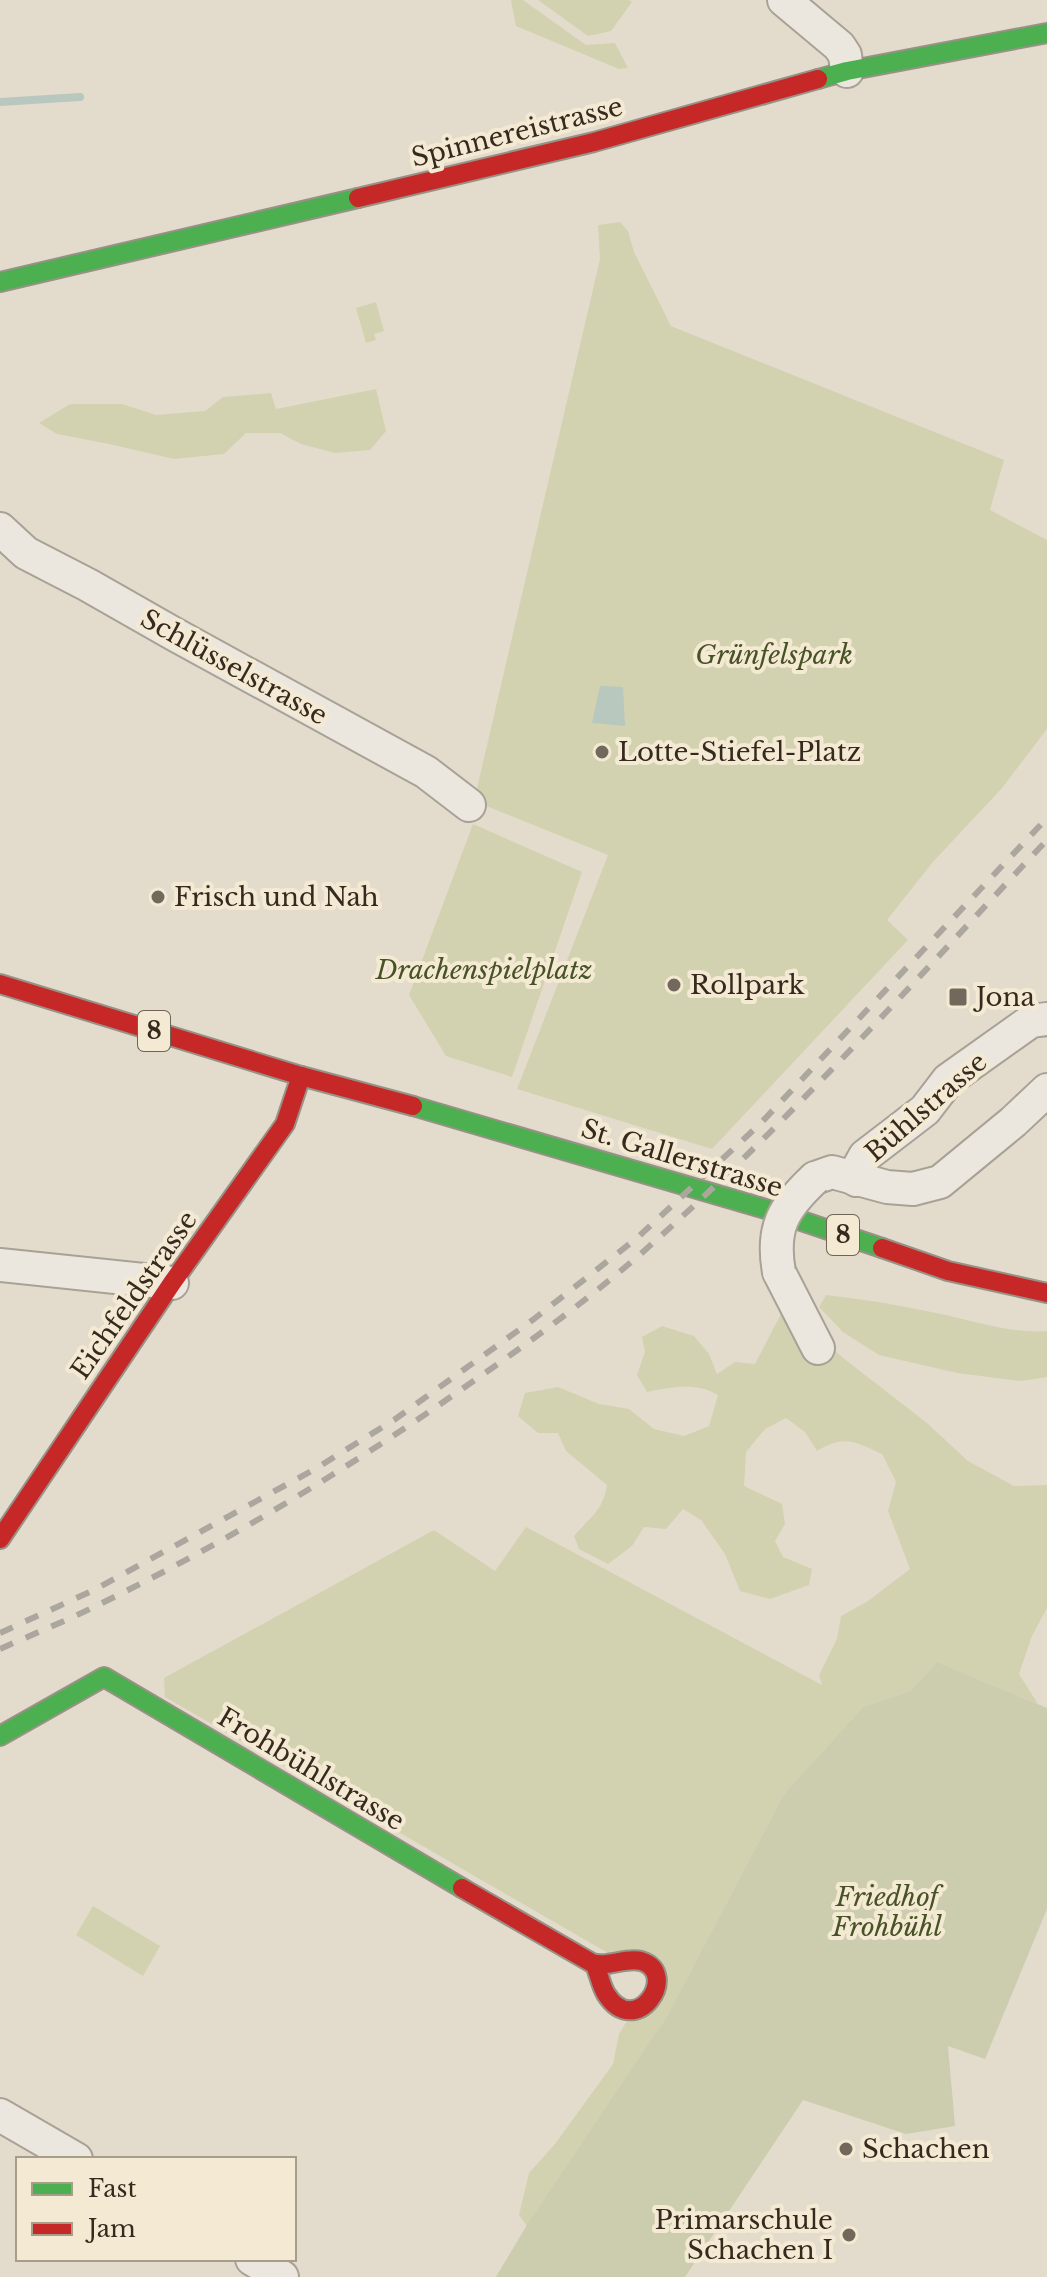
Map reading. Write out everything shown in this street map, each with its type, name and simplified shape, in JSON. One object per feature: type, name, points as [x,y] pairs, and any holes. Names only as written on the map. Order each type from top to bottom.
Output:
[{"type":"street","points":[[784,0],[839,46],[845,55],[847,71]]},
{"type":"street","name":"Spinnereistrasse","points":[[0,282],[594,142],[847,71],[1047,33]]},
{"type":"street","name":"Schlüsselstrasse","points":[[0,529],[26,553],[66,572],[426,772],[469,805]]},
{"type":"street","name":"8","points":[[2,982],[301,1076]]},
{"type":"street","name":"Bühlstrasse","points":[[856,1180],[865,1156],[925,1110],[948,1080],[1031,1021],[1047,1019]]},
{"type":"street","name":"Eichfeldstrasse","points":[[3,1530],[285,1124],[301,1076]]},
{"type":"street","name":"St. Gallerstrasse","points":[[301,1076],[769,1210],[948,1271],[1047,1293]]},
{"type":"street","name":"Bühlstrasse","points":[[818,1348],[779,1272],[775,1249],[777,1232],[791,1202],[815,1178],[832,1172],[887,1187],[913,1189],[940,1182],[1047,1090]]},
{"type":"street","points":[[0,1265],[172,1283]]},
{"type":"street","name":"Frohbühlstrasse","points":[[0,1736],[104,1677],[595,1965]]},
{"type":"street","points":[[0,2115],[73,2157]]},
{"type":"street","points":[[255,2261],[282,2277]]},
{"type":"green space","points":[[511,0],[523,0],[586,45],[615,43],[628,68],[619,69],[516,26]]},
{"type":"green space","points":[[538,0],[632,2],[611,31],[588,36]]},
{"type":"green space","name":"Grünfelspark","points":[[620,222],[628,231],[634,252],[671,326],[1004,460],[990,510],[1047,540],[1047,729],[1002,788],[932,863],[887,920],[908,940],[712,1149],[517,1089],[608,855],[474,801],[600,259],[598,225]]},
{"type":"green space","points":[[376,302],[384,331],[374,334],[376,340],[366,343],[356,308]]},
{"type":"green space","points":[[376,389],[386,431],[370,450],[335,453],[301,444],[280,433],[246,433],[224,454],[174,459],[57,434],[39,423],[70,404],[122,404],[156,415],[205,411],[223,397],[271,393],[276,409]]},
{"type":"green space","name":"Drachenspielplatz","points":[[473,824],[582,872],[512,1077],[446,1056],[409,995]]},
{"type":"green space","points":[[826,1295],[909,1307],[1005,1328],[1047,1331],[1047,1377],[1021,1381],[957,1373],[879,1355],[843,1332],[819,1307]]},
{"type":"green space","points":[[784,1308],[927,1423],[968,1461],[1014,1486],[1047,1485],[1047,1608],[1032,1636],[1019,1674],[1038,1704],[937,1662],[910,1691],[863,1707],[784,1794],[666,2018],[496,2277],[527,2226],[519,2215],[529,2173],[555,2144],[613,2064],[619,2034],[631,2014],[665,1986],[165,1697],[164,1678],[434,1530],[495,1571],[526,1527],[822,1685],[819,1675],[837,1639],[841,1616],[868,1601],[910,1569],[888,1511],[896,1482],[882,1454],[843,1441],[817,1451],[805,1432],[786,1418],[765,1429],[746,1452],[744,1486],[782,1504],[785,1524],[775,1541],[783,1557],[812,1569],[809,1585],[770,1599],[740,1591],[725,1554],[701,1520],[683,1509],[666,1529],[644,1527],[632,1546],[608,1564],[579,1549],[574,1536],[599,1508],[607,1485],[566,1451],[558,1433],[538,1433],[518,1416],[525,1393],[558,1387],[599,1404],[629,1409],[654,1429],[684,1436],[709,1426],[718,1395],[692,1387],[647,1392],[637,1375],[645,1352],[642,1337],[662,1326],[694,1336],[709,1354],[717,1374],[735,1362],[755,1364]]},
{"type":"green space","name":"Friedhof Frohbühl","points":[[937,1662],[1047,1708],[1047,1909],[985,2059],[948,2046],[955,2126],[906,2134],[803,2100],[685,2277],[496,2277],[527,2225],[666,2018],[784,1794],[863,1707],[910,1691]]},
{"type":"green space","points":[[93,1906],[160,1946],[143,1976],[76,1935]]},
{"type":"shaded area","points":[[600,686],[623,687],[625,726],[592,723]]},
{"type":"waterway","points":[[0,102],[80,97]]},
{"type":"railway","points":[[0,1633],[94,1590],[315,1469],[394,1420],[534,1319],[637,1238],[760,1124],[1047,818]]},
{"type":"railway","points":[[0,1649],[147,1580],[290,1501],[427,1413],[587,1298],[653,1243],[755,1147],[1047,840]]},
{"type":"traffic: fast","points":[[818,79],[1047,33]]},
{"type":"traffic: fast","points":[[0,282],[358,198]]},
{"type":"traffic: fast","points":[[413,1106],[769,1210],[882,1248]]},
{"type":"traffic: fast","points":[[0,1736],[104,1677],[462,1888]]},
{"type":"traffic: jam","points":[[358,198],[594,142],[818,79]]},
{"type":"traffic: jam","points":[[0,984],[301,1076],[413,1106]]},
{"type":"traffic: jam","points":[[0,1539],[172,1283],[285,1124],[301,1076]]},
{"type":"traffic: jam","points":[[882,1248],[948,1271],[1047,1293]]},
{"type":"traffic: jam","points":[[462,1888],[592,1963],[641,1961],[652,1968],[657,1978],[650,2000],[630,2010],[618,2007],[604,1991],[595,1965]]},
{"type":"place","name":"Lotte-Stiefel-Platz","points":[[602,752]]},
{"type":"place","name":"Frisch und Nah","points":[[158,897]]},
{"type":"place","name":"Rollpark","points":[[674,985]]},
{"type":"place","name":"Jona","points":[[958,997]]},
{"type":"place","name":"Schachen","points":[[846,2149]]},
{"type":"place","name":"Primarschule Schachen I","points":[[849,2235]]}]
